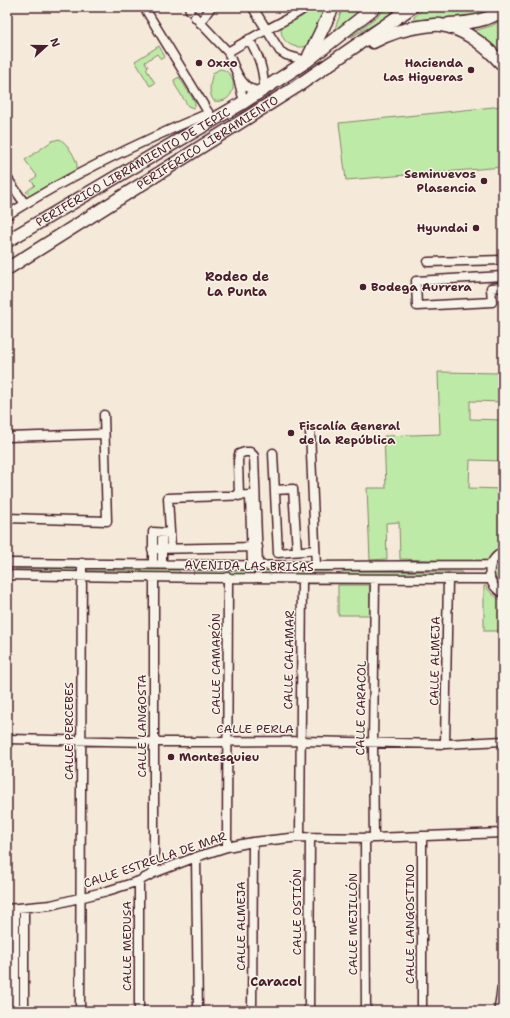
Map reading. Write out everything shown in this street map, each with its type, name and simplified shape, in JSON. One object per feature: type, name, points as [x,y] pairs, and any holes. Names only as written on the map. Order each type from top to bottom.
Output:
[{"type":"highway","points":[[307,61],[333,7]]},
{"type":"highway","name":"PERIFÉRICO LIBRAMIENTO DE TEPIC","points":[[7,241],[194,124],[244,102],[264,90],[307,61],[375,7]]},
{"type":"highway","name":"PERIFÉRICO LIBRAMIENTO","points":[[7,269],[121,199],[299,85],[409,9]]},
{"type":"highway","points":[[299,85],[387,34],[410,28],[472,23],[503,10]]},
{"type":"highway","points":[[440,25],[462,31],[487,47],[503,65]]},
{"type":"highway","points":[[121,199],[151,175],[252,108],[264,96],[264,90],[270,92],[284,88],[336,52],[354,47]]},
{"type":"main road","points":[[500,1011],[503,990]]},
{"type":"street","points":[[144,7],[211,117]]},
{"type":"street","points":[[211,7],[198,20],[228,52],[234,66],[246,86],[254,90],[264,90],[264,76],[260,60],[249,40]]},
{"type":"street","points":[[228,52],[299,13],[306,7]]},
{"type":"street","points":[[253,8],[280,51],[286,55],[307,61]]},
{"type":"street","points":[[234,66],[244,102]]},
{"type":"street","points":[[7,215],[122,151],[194,124],[204,141]]},
{"type":"street","points":[[7,178],[25,204]]},
{"type":"street","points":[[428,262],[503,260]]},
{"type":"street","points":[[503,276],[416,281],[417,306],[492,302],[491,288],[503,287]]},
{"type":"street","points":[[7,518],[107,521],[104,415]]},
{"type":"street","points":[[310,431],[316,566]]},
{"type":"street","points":[[7,437],[104,434]]},
{"type":"street","points":[[239,496],[238,461],[240,454],[250,452],[254,456],[253,512],[255,565]]},
{"type":"street","points":[[273,453],[278,553],[315,550]]},
{"type":"street","points":[[275,490],[293,490],[297,552]]},
{"type":"street","points":[[162,564],[162,548],[166,533],[168,498],[253,496]]},
{"type":"street","points":[[153,564],[153,532],[166,533]]},
{"type":"street","points":[[166,533],[171,548]]},
{"type":"street","points":[[152,549],[255,547]]},
{"type":"street","points":[[503,552],[493,559],[489,572],[493,585],[503,593]]},
{"type":"street","name":"AVENIDA LAS BRISAS","points":[[7,563],[316,566],[490,565]]},
{"type":"street","name":"CALLE PERCEBES","points":[[80,1011],[80,741],[82,563]]},
{"type":"street","points":[[188,577],[189,564]]},
{"type":"street","points":[[468,579],[469,565]]},
{"type":"street","name":"AVENIDA LAS BRISAS","points":[[7,575],[154,578],[228,577],[302,579],[490,579]]},
{"type":"street","name":"CALLE CAMARÓN","points":[[227,847],[228,577]]},
{"type":"street","name":"CALLE LANGOSTA","points":[[154,578],[154,873]]},
{"type":"street","name":"CALLE CALAMAR","points":[[300,837],[302,579]]},
{"type":"street","name":"CALLE CARACOL","points":[[374,838],[373,743],[375,579]]},
{"type":"street","name":"CALLE ALMEJA","points":[[445,744],[448,579]]},
{"type":"street","name":"CALLE PERLA","points":[[7,739],[154,742],[300,741],[445,744],[503,742]]},
{"type":"street","name":"CALLE ESTRELLA DE MAR","points":[[11,909],[52,905],[108,891],[139,881],[154,873],[196,857],[227,847],[253,842],[300,837],[374,838],[503,833]]},
{"type":"street","name":"CALLE LANGOSTINO","points":[[422,836],[422,1011]]},
{"type":"street","name":"CALLE OSTIÓN","points":[[309,1011],[310,837]]},
{"type":"street","name":"CALLE MEJILLÓN","points":[[365,838],[366,1011]]},
{"type":"street","name":"CALLE ALMEJA","points":[[252,1011],[253,842]]},
{"type":"street","points":[[196,857],[198,1011]]},
{"type":"street","name":"CALLE MEDUSA","points":[[139,881],[139,1011]]},
{"type":"street","points":[[24,908],[24,1011]]},
{"type":"street","points":[[11,909],[11,983],[15,1011]]},
{"type":"green space","points":[[315,7],[328,7],[311,44],[299,47],[289,44],[282,36],[282,25],[301,17]]},
{"type":"green space","points":[[343,7],[368,7],[334,31]]},
{"type":"green space","points":[[389,7],[406,7],[349,38]]},
{"type":"green space","points":[[426,7],[500,7],[469,20],[415,22],[414,17]]},
{"type":"green space","points":[[503,20],[503,57],[470,32],[491,26]]},
{"type":"green space","points":[[159,46],[165,57],[161,59],[157,54],[145,62],[148,67],[146,69],[155,83],[150,86],[135,61]]},
{"type":"green space","points":[[220,69],[226,71],[230,75],[233,81],[233,87],[228,98],[222,101],[214,101],[210,91],[211,80],[213,73]]},
{"type":"green space","points":[[179,77],[195,102],[195,106],[193,108],[188,106],[175,85],[174,80]]},
{"type":"green space","points":[[503,106],[503,167],[346,180],[339,123]]},
{"type":"green space","points":[[59,139],[65,143],[74,156],[77,164],[77,170],[31,196],[26,192],[35,185],[31,181],[37,176],[25,160],[52,141]]},
{"type":"green space","points":[[438,372],[503,373],[503,402],[470,401],[470,419],[503,420],[503,461],[470,460],[469,488],[503,489],[503,549],[490,557],[487,562],[400,559],[399,522],[386,523],[387,559],[370,560],[367,488],[386,488],[384,436],[440,434]]},
{"type":"green space","points":[[503,559],[503,587],[496,581],[494,573],[496,565]]},
{"type":"green space","points":[[16,569],[74,569],[77,572],[16,573],[14,571]]},
{"type":"green space","points":[[178,570],[180,572],[178,574],[89,574],[87,571]]},
{"type":"green space","points":[[195,570],[328,571],[331,573],[328,575],[195,574],[193,572]]},
{"type":"green space","points":[[342,572],[461,572],[463,574],[461,576],[343,575]]},
{"type":"green space","points":[[338,585],[370,585],[370,615],[338,615]]},
{"type":"green space","points":[[484,586],[486,586],[493,595],[503,601],[503,631],[484,631]]},
{"type":"place","name":"Oxxo","points":[[199,63]]},
{"type":"place","name":"Hacienda Las Higueras","points":[[471,70]]},
{"type":"place","name":"Seminuevos Plasencia","points":[[484,181]]},
{"type":"place","name":"Hyundai","points":[[476,228]]},
{"type":"place","name":"Bodega Aurrera","points":[[363,287]]},
{"type":"place","name":"Fiscalía General de la República","points":[[291,433]]},
{"type":"place","name":"Montesquieu","points":[[171,757]]},
{"type":"district","name":"Rodeo de La Punta","points":[[237,284]]},
{"type":"district","name":"Caracol","points":[[276,981]]}]
